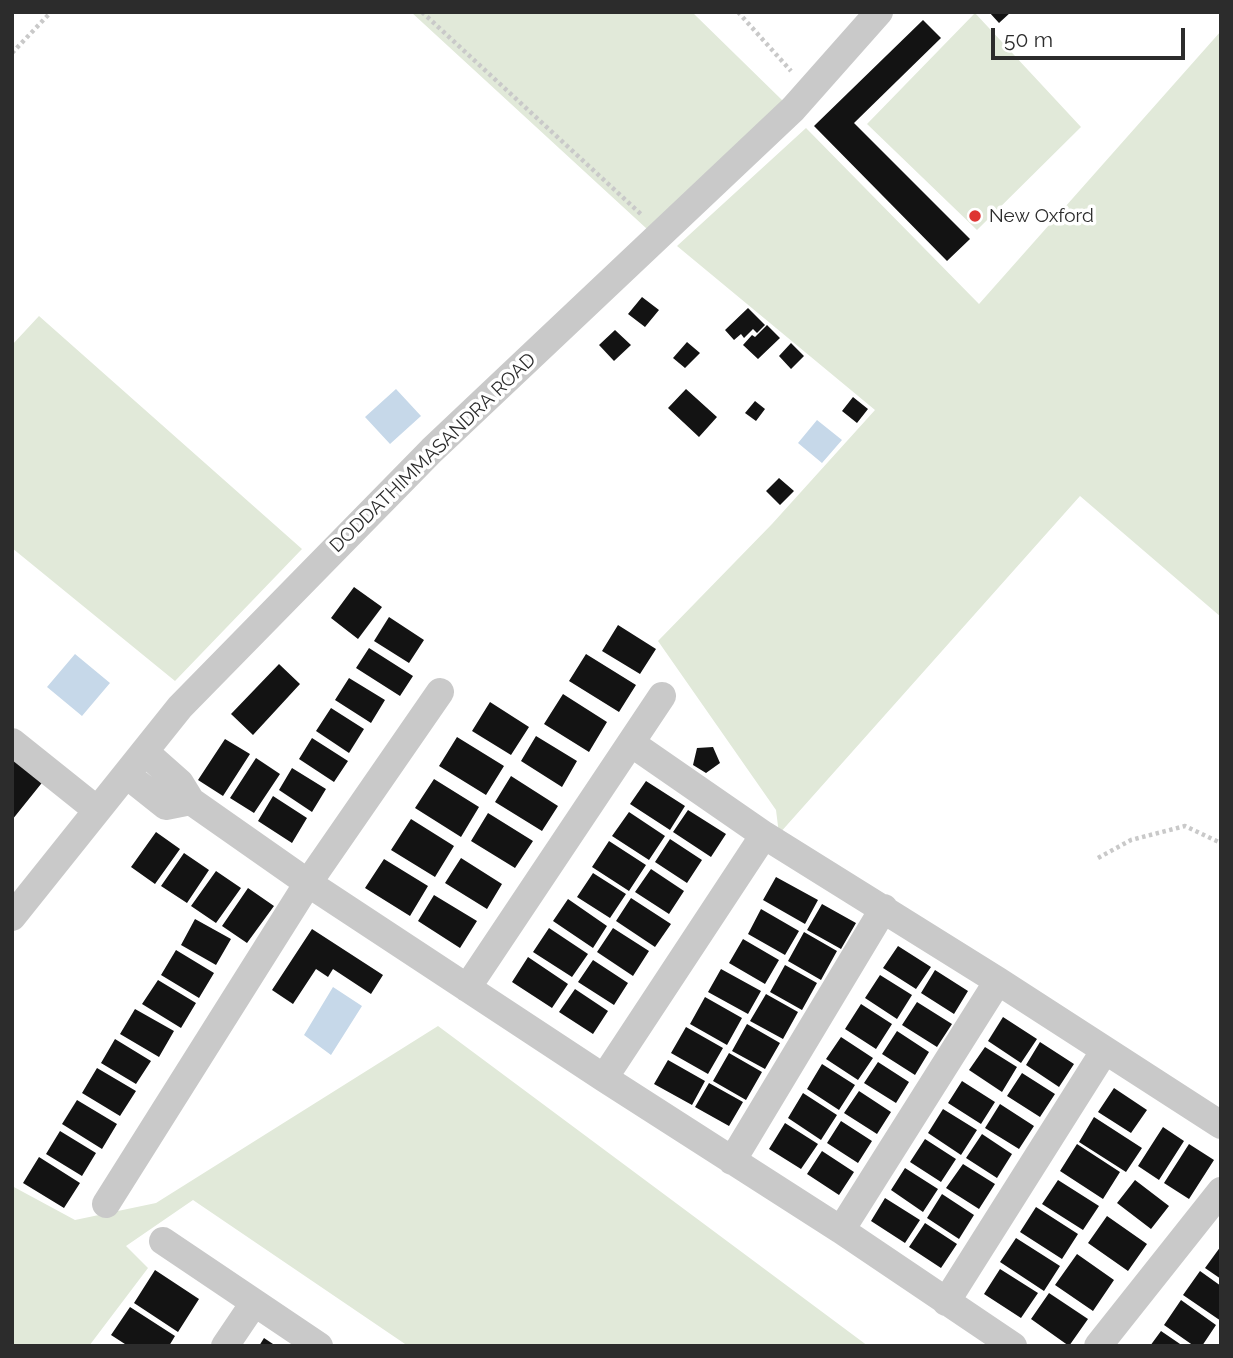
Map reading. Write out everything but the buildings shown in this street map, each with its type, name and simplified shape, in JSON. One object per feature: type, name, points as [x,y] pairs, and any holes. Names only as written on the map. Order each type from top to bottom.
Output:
[{"type":"street","name":"DODDATHIMMASANDRA ROAD","points":[[12,917],[180,707],[423,459],[793,109],[879,12]]},
{"type":"street","points":[[106,1204],[309,883],[440,692]]},
{"type":"street","points":[[467,988],[662,696]]},
{"type":"street","points":[[12,742],[97,810]]},
{"type":"street","points":[[631,743],[764,835],[884,908],[1221,1125]]},
{"type":"street","points":[[145,752],[180,783],[191,801],[309,883],[604,1078],[841,1230],[1013,1346]]},
{"type":"street","points":[[127,775],[166,806],[191,801]]},
{"type":"street","points":[[604,1078],[764,835]]},
{"type":"street","points":[[732,1161],[884,908]]},
{"type":"street","points":[[841,1230],[998,981]]},
{"type":"street","points":[[946,1302],[1105,1050]]},
{"type":"street","points":[[1098,1346],[1221,1191]]},
{"type":"street","points":[[163,1241],[319,1346]]},
{"type":"street","points":[[225,1346],[254,1303]]},
{"type":"path","points":[[12,53],[51,12]]},
{"type":"path","points":[[422,12],[662,234]]},
{"type":"path","points":[[738,12],[808,90]]},
{"type":"path","points":[[1098,858],[1131,840],[1185,826],[1221,843]]},
{"type":"green space","points":[[411,12],[692,12],[783,101],[647,229]]},
{"type":"green space","points":[[975,13],[1081,127],[977,230],[867,124]]},
{"type":"green space","points":[[1221,31],[1221,617],[1080,496],[779,834],[776,810],[658,641],[772,524],[875,410],[677,246],[806,128],[979,304]]},
{"type":"green space","points":[[39,316],[302,549],[175,681],[12,548],[12,345]]},
{"type":"green space","points":[[438,1026],[868,1346],[408,1346],[193,1200],[126,1246],[148,1268],[89,1346],[12,1346],[12,1186],[75,1220],[156,1203]]},
{"type":"water","points":[[396,389],[421,416],[390,444],[365,417]]},
{"type":"water","points":[[817,420],[842,440],[822,463],[798,443]]},
{"type":"water","points":[[75,654],[110,683],[82,716],[47,687]]},
{"type":"water","points":[[333,987],[362,1006],[331,1055],[304,1035]]},
{"type":"place","name":"New Oxford","points":[[975,216]]}]
